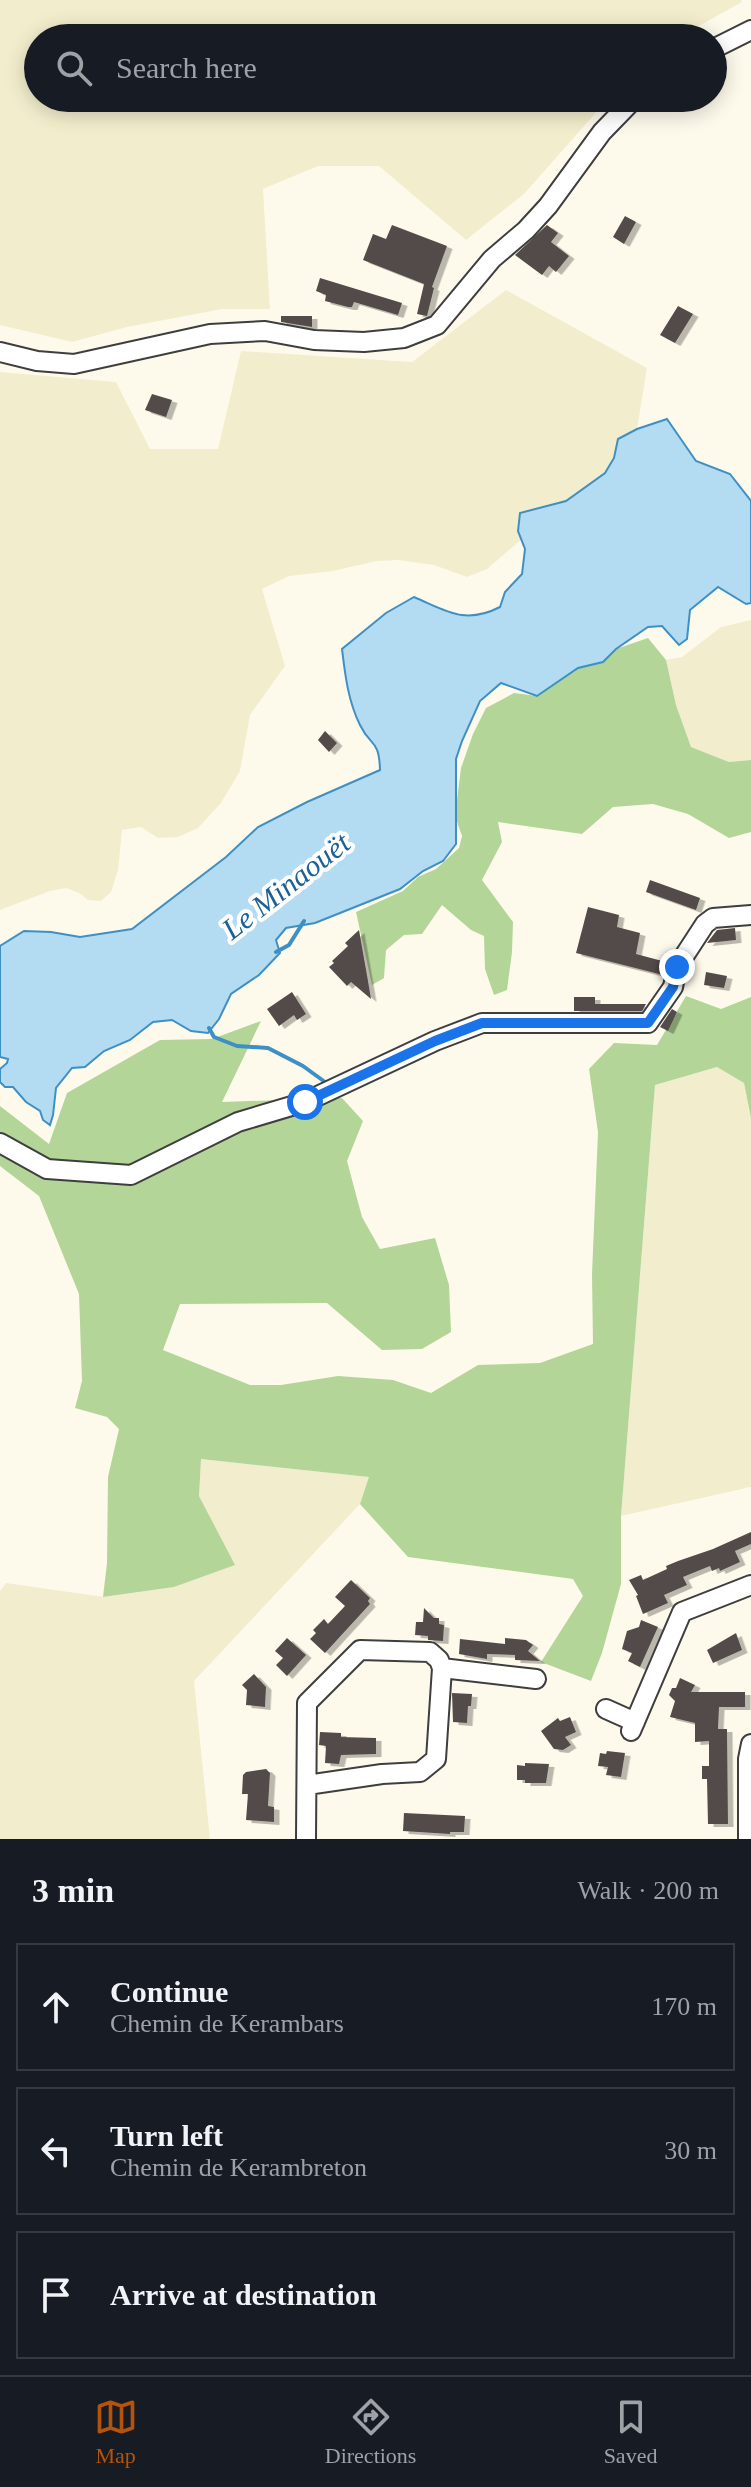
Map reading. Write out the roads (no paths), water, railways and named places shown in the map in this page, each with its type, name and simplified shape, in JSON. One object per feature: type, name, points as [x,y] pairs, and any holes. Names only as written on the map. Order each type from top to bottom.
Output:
[{"type":"street","points":[[727,42],[751,30]]},
{"type":"street","points":[[0,352],[37,361],[74,364],[210,334],[265,331],[314,340],[364,342],[404,338],[426,330],[437,325],[492,259],[548,206],[602,132],[621,112]]},
{"type":"street","points":[[0,1143],[47,1169],[131,1175],[238,1122],[305,1102],[435,1041],[482,1023],[648,1023],[673,987],[677,967],[705,924],[713,918],[751,915]]},
{"type":"street","points":[[606,1709],[633,1727],[682,1612],[751,1585]]},
{"type":"street","points":[[306,1839],[307,1703],[360,1650],[430,1652],[439,1660],[442,1668],[436,1759],[420,1772],[307,1785]]},
{"type":"street","points":[[442,1668],[536,1679]]},
{"type":"street","points":[[748,1839],[748,1759],[751,1744]]},
{"type":"water","name":"Le Minaouët","points":[[667,419],[696,461],[730,474],[751,501],[751,603],[746,604],[718,587],[690,610],[687,639],[679,645],[662,626],[648,627],[603,662],[578,668],[537,696],[501,683],[480,701],[456,759],[456,844],[443,861],[423,871],[400,889],[315,923],[286,928],[276,940],[280,953],[259,975],[231,994],[208,1033],[191,1031],[172,1020],[153,1022],[130,1040],[104,1051],[85,1067],[72,1068],[56,1088],[50,1125],[43,1120],[40,1111],[26,1102],[13,1087],[5,1087],[0,1082],[0,1069],[8,1059],[0,1057],[0,946],[24,931],[80,937],[132,929],[226,857],[258,827],[380,770],[376,748],[364,732],[353,707],[342,649],[386,613],[414,597],[456,614],[476,615],[500,607],[505,592],[522,574],[525,549],[518,531],[520,513],[566,501],[605,473],[614,458],[618,439]]},
{"type":"waterway","points":[[276,952],[289,945],[304,921]]},
{"type":"waterway","points":[[209,1028],[214,1037],[237,1046],[268,1048],[303,1066],[325,1082]]}]
